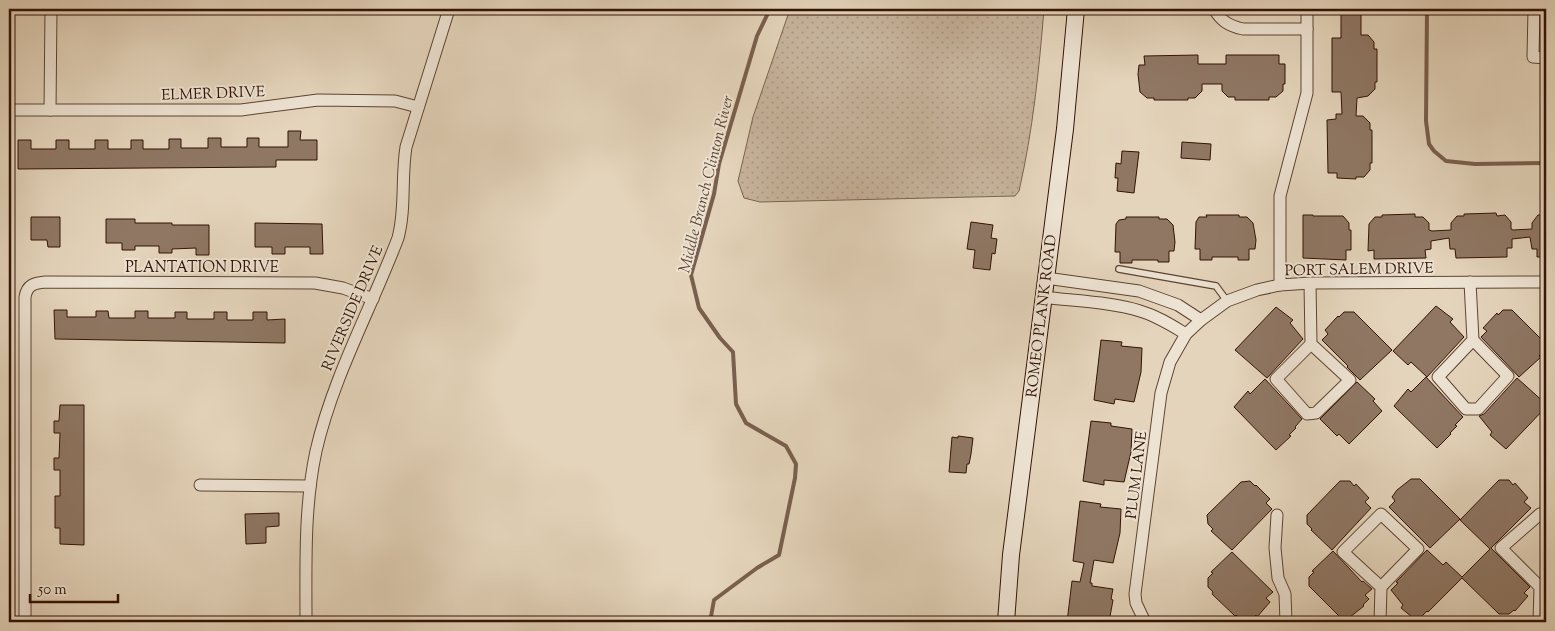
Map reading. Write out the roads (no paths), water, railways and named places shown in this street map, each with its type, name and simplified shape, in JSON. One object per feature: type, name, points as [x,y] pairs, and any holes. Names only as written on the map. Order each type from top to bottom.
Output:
[{"type":"main road","name":"ROMEO PLANK ROAD","points":[[1006,622],[1011,555],[1065,129],[1076,9]]},
{"type":"street","points":[[50,110],[51,9]]},
{"type":"street","name":"RIVERSIDE DRIVE","points":[[306,622],[306,532],[310,486],[316,452],[332,396],[393,250],[401,226],[404,160],[407,141],[449,9]]},
{"type":"street","points":[[1214,9],[1223,21],[1243,29],[1308,29]]},
{"type":"street","points":[[1280,284],[1280,196],[1307,94],[1307,9]]},
{"type":"street","points":[[1534,9],[1533,57],[1546,58]]},
{"type":"street","name":"ELMER DRIVE","points":[[9,110],[254,110],[305,100],[384,100],[418,107]]},
{"type":"street","points":[[1046,278],[1139,291],[1178,305],[1201,320]]},
{"type":"street","name":"PLANTATION DRIVE","points":[[25,622],[25,297],[29,287],[33,284],[45,282],[315,282],[343,288],[373,299]]},
{"type":"street","points":[[1470,282],[1473,340],[1508,376],[1478,409],[1466,409],[1438,377],[1473,340]]},
{"type":"street","name":"PORT SALEM DRIVE","points":[[1186,334],[1201,320],[1227,301],[1256,290],[1280,284],[1546,282]]},
{"type":"street","points":[[1310,283],[1312,344],[1350,380],[1316,414],[1307,414],[1276,379],[1312,344]]},
{"type":"street","points":[[1043,298],[1104,304],[1139,310],[1164,321],[1186,334]]},
{"type":"street","name":"PLUM LANE","points":[[1145,622],[1136,603],[1136,594],[1161,393],[1170,362],[1186,334]]},
{"type":"street","points":[[200,486],[310,486]]},
{"type":"street","points":[[1380,622],[1381,587],[1418,549],[1381,514],[1343,552],[1381,587]]},
{"type":"street","points":[[1539,622],[1543,584],[1501,548],[1540,514],[1546,519]]},
{"type":"street","points":[[1277,516],[1275,548],[1278,578],[1285,594],[1286,622]]},
{"type":"lane","points":[[1119,269],[1216,286],[1227,301]]},
{"type":"waterway","name":"Middle Branch Clinton River","points":[[710,622],[714,600],[757,568],[779,555],[795,478],[796,464],[786,446],[746,423],[736,404],[733,352],[720,338],[699,308],[691,275],[714,194],[719,164],[757,36],[770,9]]},
{"type":"waterway","points":[[1427,9],[1426,121],[1429,144],[1434,151],[1446,161],[1475,164],[1546,163]]}]
